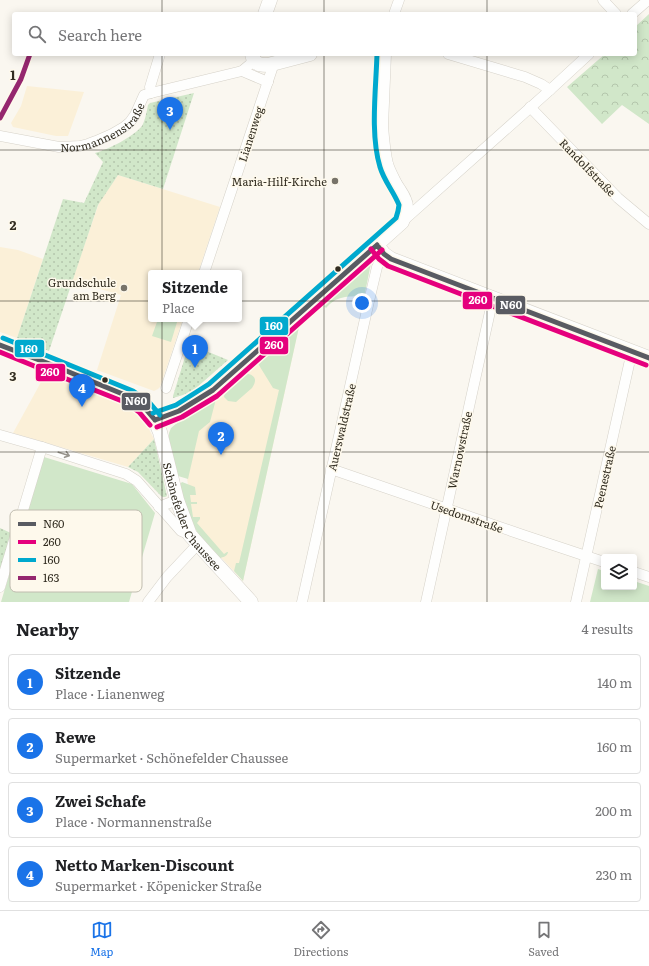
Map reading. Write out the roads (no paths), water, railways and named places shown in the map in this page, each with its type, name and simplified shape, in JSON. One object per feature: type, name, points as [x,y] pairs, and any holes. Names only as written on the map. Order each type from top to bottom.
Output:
[{"type":"street","points":[[266,12],[270,0]]},
{"type":"street","points":[[395,12],[399,0]]},
{"type":"street","points":[[603,0],[614,12]]},
{"type":"street","points":[[634,12],[648,0]]},
{"type":"street","points":[[151,93],[150,87],[159,56]]},
{"type":"street","name":"Normannenstraße","points":[[0,136],[59,147],[74,147],[88,144],[112,134],[130,122],[135,115],[144,95],[242,71],[253,58],[258,64],[268,65],[302,56]]},
{"type":"street","points":[[384,56],[381,126],[383,149],[390,174],[406,205],[402,222]]},
{"type":"street","points":[[455,56],[524,77],[541,84],[550,90]]},
{"type":"street","points":[[0,345],[130,397],[144,407],[155,420],[179,411],[213,390],[380,250],[402,222],[587,56]]},
{"type":"street","name":"Lianenweg","points":[[205,270],[274,63]]},
{"type":"street","points":[[242,71],[268,82]]},
{"type":"street","name":"Randolfstraße","points":[[530,107],[613,193],[649,224]]},
{"type":"street","points":[[380,250],[391,259],[649,358]]},
{"type":"street","name":"Auerswaldstraße","points":[[302,602],[380,250]]},
{"type":"street","name":"Warnowstraße","points":[[426,602],[492,298]]},
{"type":"street","points":[[166,388],[188,322]]},
{"type":"street","name":"Peenestraße","points":[[576,602],[632,351]]},
{"type":"street","name":"Schönefelder Chaussee","points":[[155,420],[160,432],[177,500],[194,540],[251,602]]},
{"type":"street","points":[[0,435],[126,474],[137,480],[181,531],[194,540],[148,602]]},
{"type":"street","points":[[23,510],[42,447]]},
{"type":"street","name":"Usedomstraße","points":[[331,469],[601,561]]},
{"type":"street","points":[[159,507],[177,500]]},
{"type":"street","points":[[0,587],[10,554]]},
{"type":"street","points":[[637,573],[649,577]]},
{"type":"place","name":"Zwei Schafe","points":[[170,130]]},
{"type":"place","name":"Maria-Hilf-Kirche","points":[[335,181]]},
{"type":"place","name":"Grundschule am Berg","points":[[124,288]]},
{"type":"place","name":"Sitzende","points":[[195,368]]},
{"type":"place","name":"Netto Marken-Discount","points":[[82,407]]},
{"type":"place","name":"Rewe","points":[[221,455]]}]
